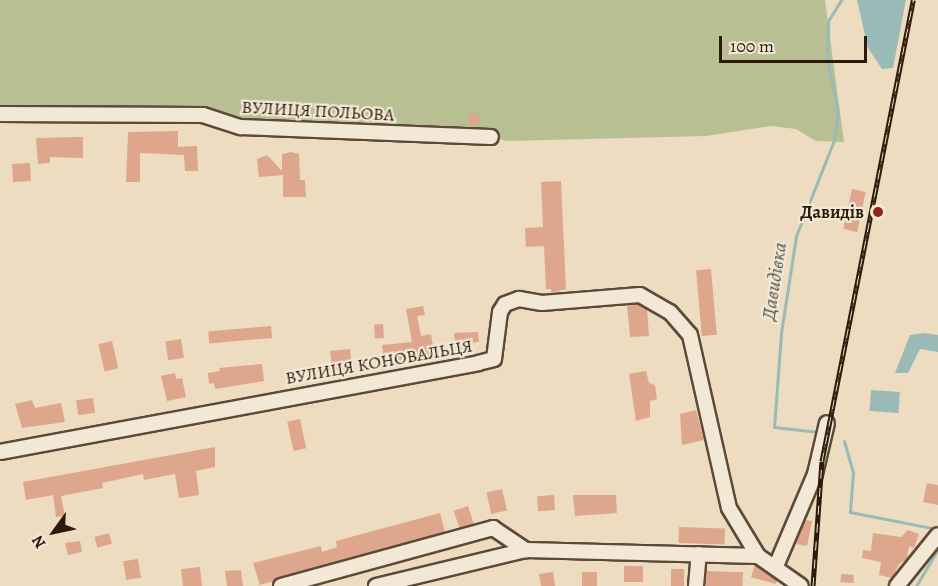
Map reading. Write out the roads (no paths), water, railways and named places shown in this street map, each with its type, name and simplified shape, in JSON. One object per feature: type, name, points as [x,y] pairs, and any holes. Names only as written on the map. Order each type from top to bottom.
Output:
[{"type":"street","name":"ВУЛИЦЯ ПОЛЬОВА","points":[[0,114],[203,115],[241,127],[491,137]]},
{"type":"street","name":"ВУЛИЦЯ КОНОВАЛЬЦЯ","points":[[0,452],[478,363],[494,359],[500,312],[505,304],[519,299],[542,303],[640,295],[670,312],[690,335],[729,508],[758,556]]},
{"type":"street","points":[[777,566],[815,474],[827,423]]},
{"type":"street","points":[[281,586],[493,528],[526,550]]},
{"type":"street","points":[[897,586],[938,535]]},
{"type":"street","points":[[376,586],[526,550],[758,556],[777,566],[801,586]]},
{"type":"street","points":[[696,586],[699,554]]},
{"type":"water","points":[[857,0],[906,0],[893,68],[882,69],[868,48]]},
{"type":"water","points":[[925,333],[938,335],[938,352],[920,349],[908,373],[895,373],[910,335]]},
{"type":"water","points":[[871,390],[900,392],[898,413],[870,411]]},
{"type":"waterway","name":"Давидівка","points":[[818,432],[774,427],[781,333],[796,236],[834,140],[838,113],[827,58],[828,21],[841,0]]},
{"type":"waterway","name":"Давидівка","points":[[844,441],[853,472],[850,512],[937,529]]},
{"type":"waterway","name":"Давидівка","points":[[916,586],[938,549]]},
{"type":"railway","points":[[813,586],[822,461],[913,0]]},
{"type":"place","name":"Давидів","points":[[878,212]]}]
